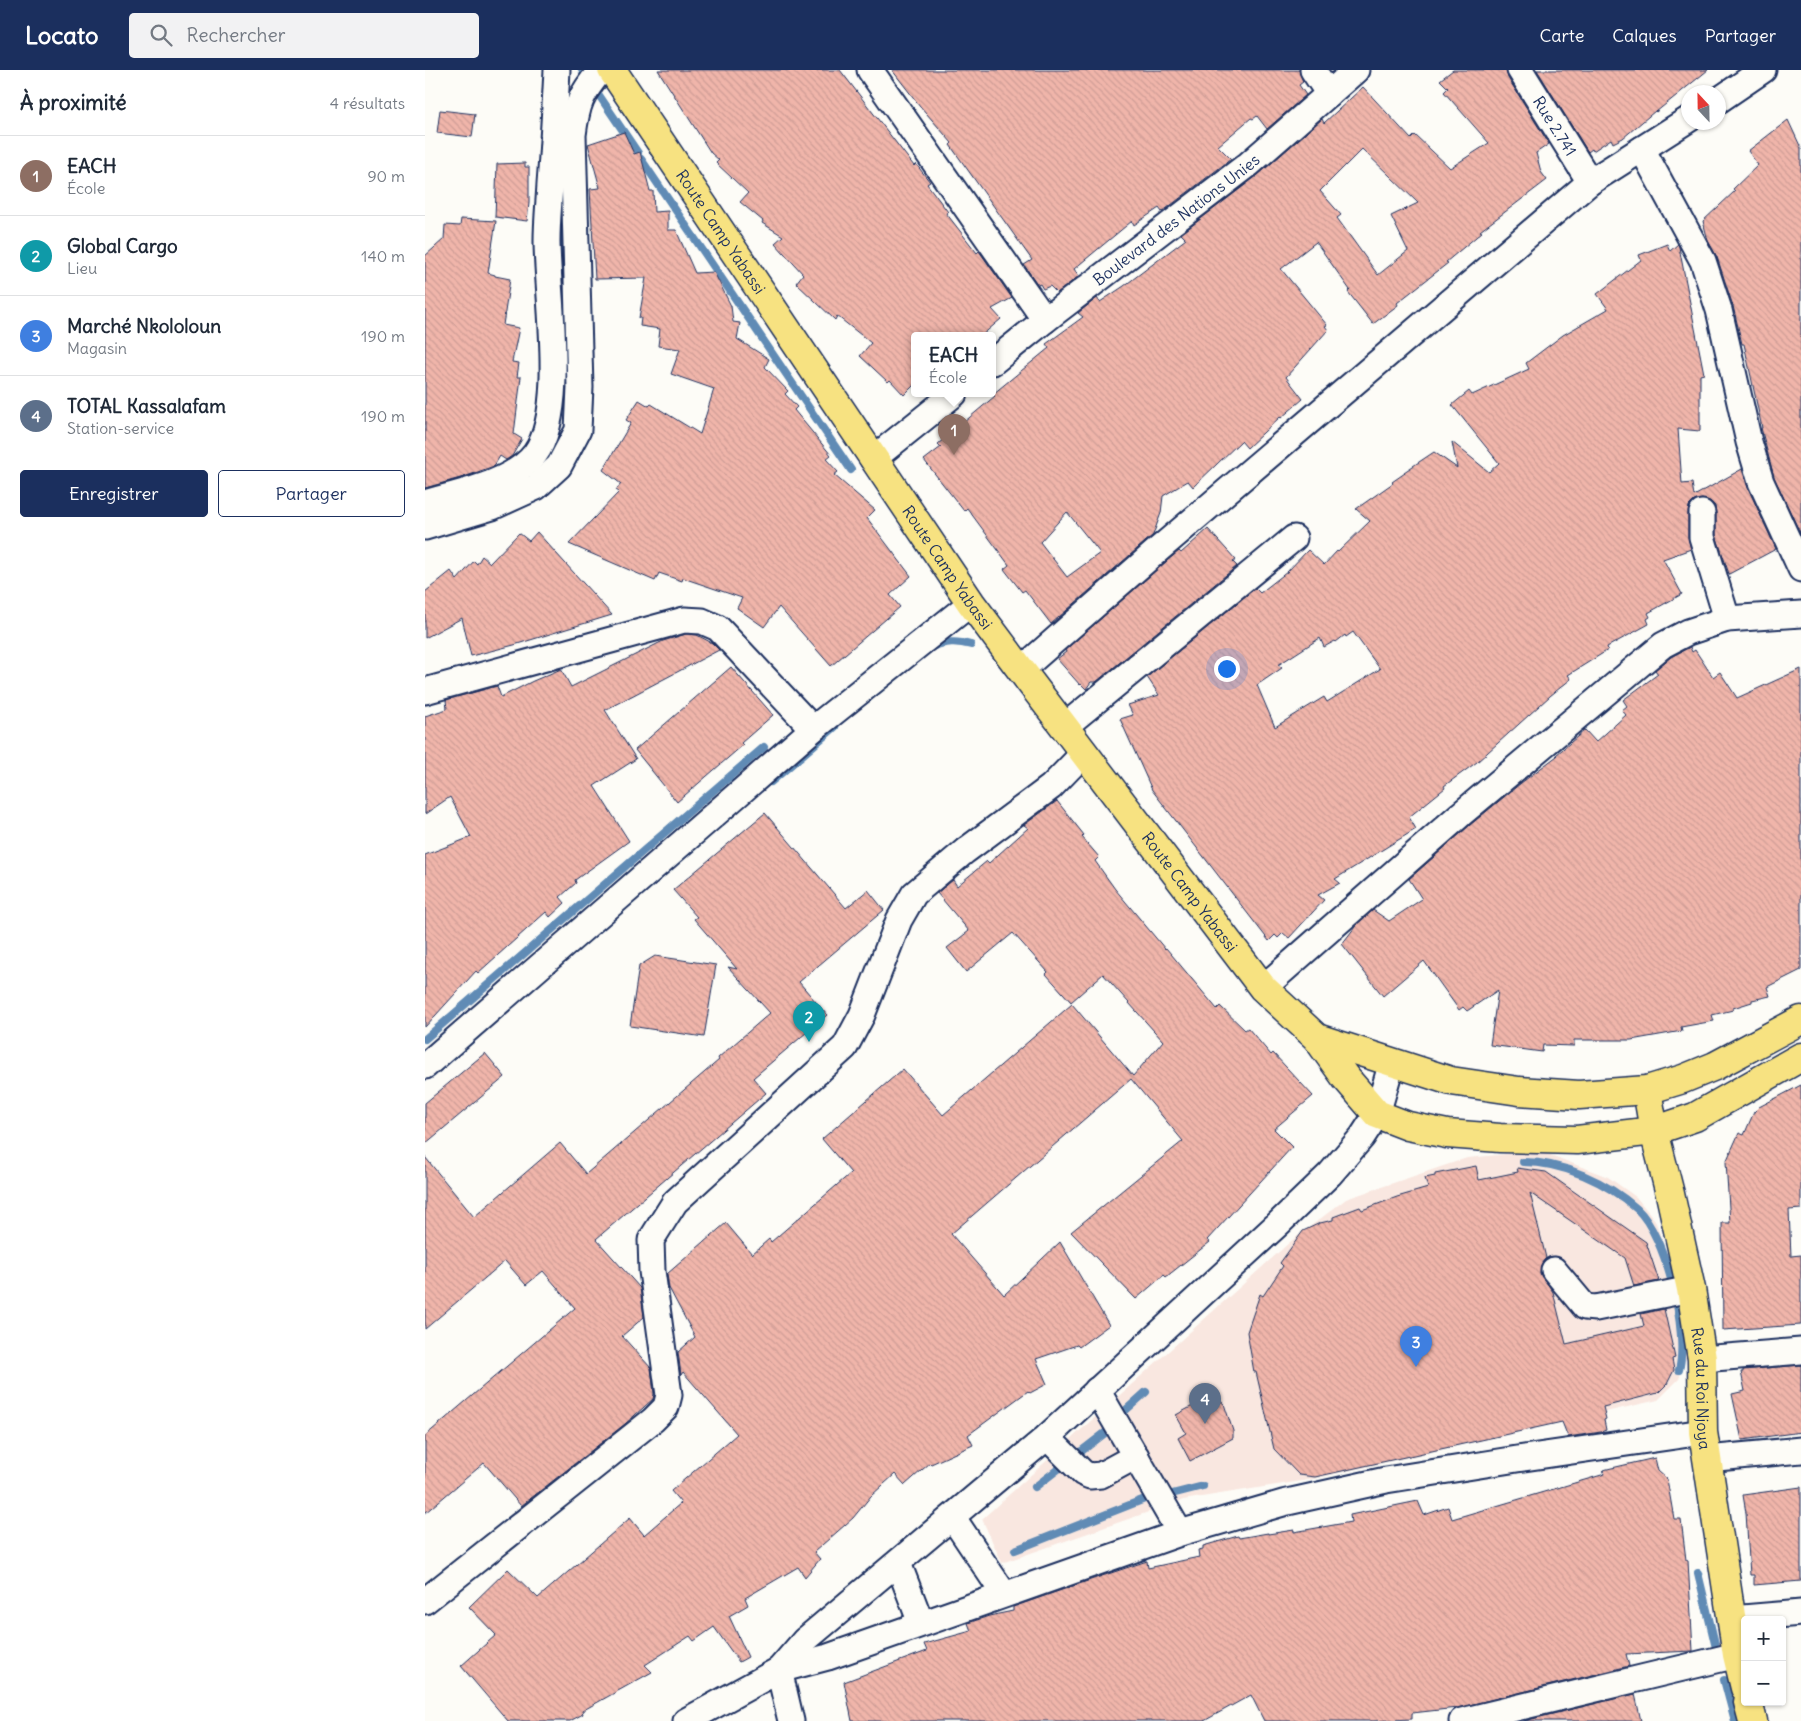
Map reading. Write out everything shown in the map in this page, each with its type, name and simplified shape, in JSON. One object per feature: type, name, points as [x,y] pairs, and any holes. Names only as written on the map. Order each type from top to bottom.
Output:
[{"type":"main road","name":"Route Camp Yabassi","points":[[612,70],[971,603],[1263,988],[1317,1038]]},
{"type":"main road","points":[[1317,1038],[1451,1081],[1519,1091],[1579,1094],[1647,1090],[1683,1079],[1715,1066],[1801,1020]]},
{"type":"main road","points":[[1317,1038],[1345,1077],[1377,1114],[1408,1126],[1447,1134],[1500,1138],[1577,1140],[1654,1132],[1695,1117],[1801,1057]]},
{"type":"main road","name":"Rue du Roi Njoya","points":[[1647,1090],[1654,1132],[1691,1289],[1702,1359],[1703,1432],[1731,1619],[1741,1672]]},
{"type":"main road","points":[[1750,1706],[1753,1721]]},
{"type":"street","points":[[425,503],[495,482],[518,469],[535,454],[546,432],[551,403],[553,357],[547,240],[557,70]]},
{"type":"street","points":[[425,527],[492,507],[536,487],[559,466],[578,430],[580,386],[573,135],[576,110],[584,90],[601,70]]},
{"type":"street","points":[[870,70],[1045,320]]},
{"type":"street","points":[[1313,70],[1329,94]]},
{"type":"street","name":"Boulevard des Nations Unies","points":[[996,360],[1249,164],[1357,70]]},
{"type":"street","name":"Rue 2.741","points":[[1520,70],[1590,182]]},
{"type":"street","points":[[1726,95],[1763,70]]},
{"type":"street","points":[[1021,670],[1159,549],[1590,182],[1681,124]]},
{"type":"street","points":[[1642,148],[1703,261],[1719,310],[1749,442],[1761,482],[1801,569]]},
{"type":"street","points":[[873,459],[950,397]]},
{"type":"street","points":[[1702,512],[1702,537],[1727,619]]},
{"type":"street","points":[[1064,727],[1294,538]]},
{"type":"street","points":[[425,1066],[813,729],[971,603]]},
{"type":"street","points":[[1263,988],[1461,814],[1663,645],[1688,632],[1727,619],[1801,614]]},
{"type":"street","points":[[425,691],[684,620],[702,621],[718,628],[813,729]]},
{"type":"street","points":[[425,1601],[653,1420],[666,1407],[669,1395],[652,1271],[651,1240],[675,1202],[845,1047],[863,1015],[899,920],[915,894],[965,851],[1051,787],[1084,753]]},
{"type":"street","points":[[779,1670],[805,1640],[953,1518],[1047,1437],[1272,1230],[1330,1174],[1361,1137],[1377,1114],[1392,1062]]},
{"type":"street","points":[[1554,1270],[1585,1306],[1596,1308],[1691,1289]]},
{"type":"street","points":[[1702,1359],[1801,1351]]},
{"type":"street","points":[[1097,1390],[1180,1533]]},
{"type":"street","points":[[686,1721],[779,1670],[828,1657],[1180,1533],[1283,1504],[1386,1480],[1703,1432]]},
{"type":"street","points":[[1047,1437],[1083,1473],[1090,1476],[1101,1475],[1136,1456]]},
{"type":"street","points":[[1707,1459],[1801,1450]]},
{"type":"street","points":[[953,1518],[1004,1594]]},
{"type":"street","points":[[897,1563],[921,1623]]},
{"type":"street","points":[[1731,1619],[1801,1613]]},
{"type":"street","points":[[1462,1721],[1493,1717],[1737,1655]]},
{"type":"street","points":[[779,1670],[791,1721]]},
{"type":"shaded area","points":[[1540,1151],[1608,1177],[1636,1197],[1655,1220],[1676,1279],[1682,1304],[1687,1356],[1679,1379],[1658,1400],[1308,1480],[1183,1500],[1002,1563],[982,1519],[1290,1242],[1346,1199],[1467,1158]]},
{"type":"building","points":[[658,70],[840,70],[914,166],[916,164],[930,182],[927,184],[948,212],[946,213],[977,253],[979,251],[1012,298],[992,309],[1001,319],[986,332],[911,332],[911,388],[904,395],[890,380],[888,382],[860,356],[871,343],[837,316],[835,320],[796,283],[803,274],[775,243],[783,236],[762,223],[763,221],[740,202],[748,193],[716,163],[719,160],[711,153]]},
{"type":"building","points":[[892,70],[1299,70],[1303,82],[1299,85],[1306,95],[1267,129],[1257,116],[1253,119],[1251,118],[1218,146],[1231,159],[1162,212],[1159,208],[1134,225],[1132,221],[1074,269],[1079,276],[1057,293],[1050,286],[1043,289],[1040,284],[1038,285],[1024,265],[1032,260],[950,145],[952,143]]},
{"type":"building","points":[[1453,70],[1506,70],[1508,78],[1549,144],[1536,153],[1541,172],[1547,180],[1480,231],[1482,232],[1446,262],[1448,263],[1373,324],[1348,292],[1350,290],[1316,242],[1281,269],[1327,325],[1325,326],[1328,330],[1286,377],[1303,399],[1280,417],[1247,448],[1241,441],[1193,487],[1188,481],[1163,496],[1161,513],[1153,535],[1051,624],[1025,590],[1022,592],[1004,569],[1009,565],[967,508],[964,511],[924,460],[941,447],[938,444],[996,397],[996,392],[1049,348],[1046,344],[1083,317],[1078,313],[1097,298],[1100,302],[1124,286],[1186,239],[1181,234],[1258,175],[1322,119],[1324,123],[1363,87],[1411,139],[1415,135],[1450,168],[1489,143],[1444,92],[1448,88],[1440,80]],"holes":[[[1362,149],[1418,203],[1391,216],[1408,251],[1378,275],[1337,218],[1341,215],[1320,191]],[[1067,512],[1100,553],[1067,577],[1040,542]]]},
{"type":"building","points":[[1537,70],[1708,70],[1689,85],[1681,85],[1681,92],[1623,138],[1613,143],[1611,139],[1593,151],[1592,149],[1588,152]]},
{"type":"building","points":[[440,110],[475,114],[472,137],[437,133]]},
{"type":"building","points":[[1788,120],[1801,148],[1801,535],[1774,477],[1761,428],[1744,344],[1742,344],[1733,306],[1717,257],[1708,241],[1703,221],[1735,191],[1733,189],[1758,165],[1748,151]]},
{"type":"building","points":[[624,132],[634,154],[640,152],[650,191],[653,191],[654,212],[668,211],[668,230],[676,230],[695,273],[714,272],[731,306],[733,322],[740,323],[737,339],[769,359],[765,367],[788,391],[785,394],[797,407],[794,410],[831,455],[826,459],[838,472],[834,475],[875,510],[867,518],[911,576],[890,595],[900,607],[831,666],[779,607],[764,627],[737,608],[742,598],[683,578],[682,581],[659,573],[655,581],[569,544],[619,492],[616,490],[621,484],[603,470],[631,423],[626,420],[639,400],[649,406],[651,404],[700,434],[714,389],[671,374],[680,349],[658,346],[660,329],[640,326],[641,318],[639,318],[646,278],[595,279],[590,189],[600,188],[588,144]]},
{"type":"building","points":[[525,163],[525,167],[529,167],[527,221],[495,217],[497,164]]},
{"type":"building","points":[[461,219],[496,221],[488,273],[510,279],[503,325],[519,328],[512,362],[519,363],[517,377],[521,377],[514,434],[522,439],[512,456],[506,460],[500,456],[494,466],[425,488],[425,256],[444,239],[445,225],[460,226]]},
{"type":"building","points":[[1667,244],[1670,251],[1678,244],[1704,374],[1700,375],[1700,431],[1678,429],[1682,484],[1692,483],[1694,496],[1742,469],[1748,488],[1776,549],[1729,574],[1716,535],[1715,506],[1710,501],[1702,499],[1694,501],[1689,506],[1688,513],[1688,537],[1691,549],[1663,559],[1682,594],[1648,613],[1650,617],[1647,619],[1649,624],[1607,647],[1608,650],[1568,675],[1571,679],[1477,762],[1444,786],[1445,788],[1409,817],[1416,829],[1335,879],[1340,883],[1318,895],[1324,900],[1289,938],[1283,933],[1278,938],[1275,935],[1269,941],[1152,790],[1120,719],[1133,715],[1128,705],[1159,695],[1147,677],[1255,588],[1260,593],[1287,572],[1308,550],[1324,565],[1370,521],[1356,509],[1393,483],[1404,472],[1434,452],[1457,468],[1452,442],[1489,472],[1499,463],[1452,405],[1469,391],[1472,395],[1529,369],[1526,363],[1563,335],[1608,309],[1597,294],[1641,260],[1639,255]],"holes":[[[1353,632],[1380,669],[1327,702],[1324,697],[1275,727],[1257,685],[1282,668],[1278,665],[1320,638],[1324,647]]]},
{"type":"building","points":[[1208,529],[1236,560],[1233,562],[1237,566],[1096,682],[1091,682],[1086,689],[1080,685],[1057,659],[1168,560],[1179,551],[1181,553]]},
{"type":"building","points":[[537,532],[612,615],[471,656],[462,618],[425,638],[425,592],[451,571],[457,580],[474,561],[477,564],[482,556],[490,563],[519,533],[529,541]]},
{"type":"building","points":[[686,634],[697,635],[712,643],[719,650],[605,710],[636,759],[594,786],[629,841],[575,880],[576,883],[560,897],[565,903],[550,917],[546,912],[478,973],[476,971],[425,1027],[425,855],[471,837],[450,797],[425,814],[425,716],[447,709],[446,700],[497,686],[501,697],[561,669],[571,687],[663,641]]},
{"type":"building","points":[[1690,647],[1692,652],[1695,650],[1713,677],[1720,672],[1737,698],[1801,669],[1801,970],[1767,987],[1770,996],[1752,1000],[1752,1002],[1733,1008],[1733,1010],[1712,1015],[1714,1021],[1681,1027],[1682,1031],[1631,1040],[1574,1040],[1574,1046],[1543,1045],[1542,1052],[1490,1045],[1498,990],[1467,1011],[1463,1007],[1459,1010],[1424,961],[1383,996],[1342,944],[1358,923],[1373,910],[1389,921],[1422,899],[1409,879],[1470,825],[1557,756],[1585,730],[1596,742],[1626,715],[1622,710],[1627,706],[1623,700],[1658,674],[1655,670],[1671,657]]},
{"type":"building","points":[[731,667],[773,715],[741,743],[743,745],[677,802],[635,750]]},
{"type":"building","points":[[1057,801],[1084,835],[1082,837],[1099,857],[1095,861],[1115,889],[1217,1009],[1220,1006],[1245,1030],[1248,1028],[1271,1055],[1273,1053],[1313,1096],[1274,1129],[1292,1147],[1207,1240],[1210,1242],[1166,1277],[1164,1275],[1136,1299],[1071,1232],[1183,1141],[1131,1079],[951,1234],[1004,1295],[1060,1242],[1109,1325],[1079,1347],[1077,1345],[1036,1359],[1047,1384],[1030,1393],[1028,1391],[968,1435],[973,1445],[930,1463],[905,1485],[895,1474],[871,1496],[853,1518],[814,1552],[820,1559],[805,1577],[798,1567],[745,1598],[748,1605],[729,1616],[748,1657],[739,1662],[714,1627],[694,1641],[690,1636],[645,1665],[652,1672],[582,1711],[583,1714],[570,1721],[508,1721],[461,1666],[496,1635],[469,1607],[508,1569],[538,1598],[630,1518],[644,1535],[681,1503],[671,1491],[737,1434],[683,1372],[681,1375],[678,1352],[695,1337],[669,1288],[667,1274],[726,1223],[752,1254],[769,1239],[771,1242],[851,1173],[822,1139],[903,1069],[943,1115],[1072,1004],[1133,1076],[1163,1041],[1103,974],[1071,1002],[1046,974],[1048,972],[1013,933],[966,972],[947,948],[969,931],[937,893],[953,880],[957,886],[987,861],[989,863],[1028,828],[1024,825]]},
{"type":"building","points":[[765,813],[846,908],[868,890],[884,910],[799,982],[827,1015],[753,1078],[766,1093],[596,1239],[640,1288],[644,1317],[622,1336],[651,1368],[653,1399],[625,1424],[521,1506],[484,1463],[425,1513],[425,1436],[575,1308],[543,1271],[526,1285],[505,1261],[425,1329],[425,1157],[474,1217],[560,1143],[586,1174],[719,1060],[718,1058],[770,1013],[728,967],[737,969],[694,919],[697,917],[673,890]]},
{"type":"building","points":[[655,956],[716,965],[704,1037],[630,1026],[639,966]]},
{"type":"building","points":[[485,1053],[505,1077],[425,1144],[425,1103]]},
{"type":"building","points":[[1801,1085],[1801,1209],[1789,1210],[1791,1256],[1801,1255],[1801,1325],[1723,1330],[1722,1223],[1730,1223],[1726,1162],[1739,1133],[1744,1135],[1754,1112],[1759,1107]]},
{"type":"building","points":[[1476,1166],[1479,1180],[1518,1172],[1517,1168],[1546,1172],[1646,1242],[1659,1281],[1634,1286],[1625,1258],[1530,1193],[1546,1258],[1541,1265],[1540,1273],[1553,1292],[1566,1344],[1644,1326],[1641,1314],[1664,1309],[1675,1358],[1672,1359],[1674,1370],[1667,1384],[1658,1393],[1603,1407],[1606,1430],[1601,1432],[1568,1437],[1562,1422],[1315,1477],[1299,1475],[1274,1449],[1256,1372],[1254,1372],[1247,1332],[1260,1294],[1263,1296],[1283,1266],[1280,1263],[1303,1231],[1320,1223],[1333,1220],[1333,1217],[1360,1207],[1362,1210],[1428,1188],[1425,1178],[1435,1176],[1435,1174]]},
{"type":"building","points":[[1801,1365],[1801,1432],[1742,1440],[1732,1394],[1745,1391],[1741,1372],[1743,1370]]},
{"type":"building","points":[[1213,1395],[1224,1404],[1233,1431],[1233,1438],[1190,1461],[1178,1438],[1186,1433],[1176,1415]]},
{"type":"building","points":[[1655,1458],[1658,1471],[1667,1479],[1674,1519],[1681,1519],[1686,1560],[1688,1561],[1693,1651],[1626,1654],[1629,1666],[1457,1708],[1412,1713],[1412,1719],[1264,1721],[1251,1695],[1204,1721],[852,1721],[844,1682],[927,1651],[924,1644],[971,1631],[968,1623],[1013,1611],[1013,1607],[1147,1561],[1148,1568],[1199,1557],[1198,1550],[1203,1549],[1203,1546],[1238,1536],[1239,1538],[1294,1530],[1294,1532],[1351,1522],[1350,1515],[1418,1501],[1424,1515],[1448,1507],[1452,1519],[1605,1474],[1603,1470]]},
{"type":"building","points":[[1801,1487],[1801,1581],[1754,1585],[1754,1575],[1750,1575],[1743,1495]]},
{"type":"building","points":[[1635,1694],[1641,1721],[1524,1721]]},
{"type":"waterway","points":[[582,70],[638,153]]},
{"type":"waterway","points":[[641,159],[851,470]]},
{"type":"waterway","points":[[561,199],[561,280]]},
{"type":"waterway","points":[[932,647],[951,642],[971,645]]},
{"type":"waterway","points":[[771,782],[835,727]]},
{"type":"waterway","points":[[425,1039],[764,747]]},
{"type":"waterway","points":[[1523,1162],[1553,1166],[1584,1175],[1625,1199],[1648,1222],[1666,1262],[1673,1285],[1681,1333],[1679,1370]]},
{"type":"waterway","points":[[1117,1418],[1146,1392]]},
{"type":"waterway","points":[[1035,1487],[1114,1426]]},
{"type":"waterway","points":[[1164,1496],[1203,1486]]},
{"type":"waterway","points":[[1015,1550],[1155,1495]]},
{"type":"waterway","points":[[1698,1573],[1717,1652]]},
{"type":"waterway","points":[[1724,1680],[1735,1721]]},
{"type":"place","name":"EACH","points":[[954,455]]},
{"type":"place","name":"Global Cargo","points":[[809,1042]]},
{"type":"place","name":"Marché Nkololoun","points":[[1416,1367]]},
{"type":"place","name":"TOTAL Kassalafam","points":[[1205,1424]]}]
